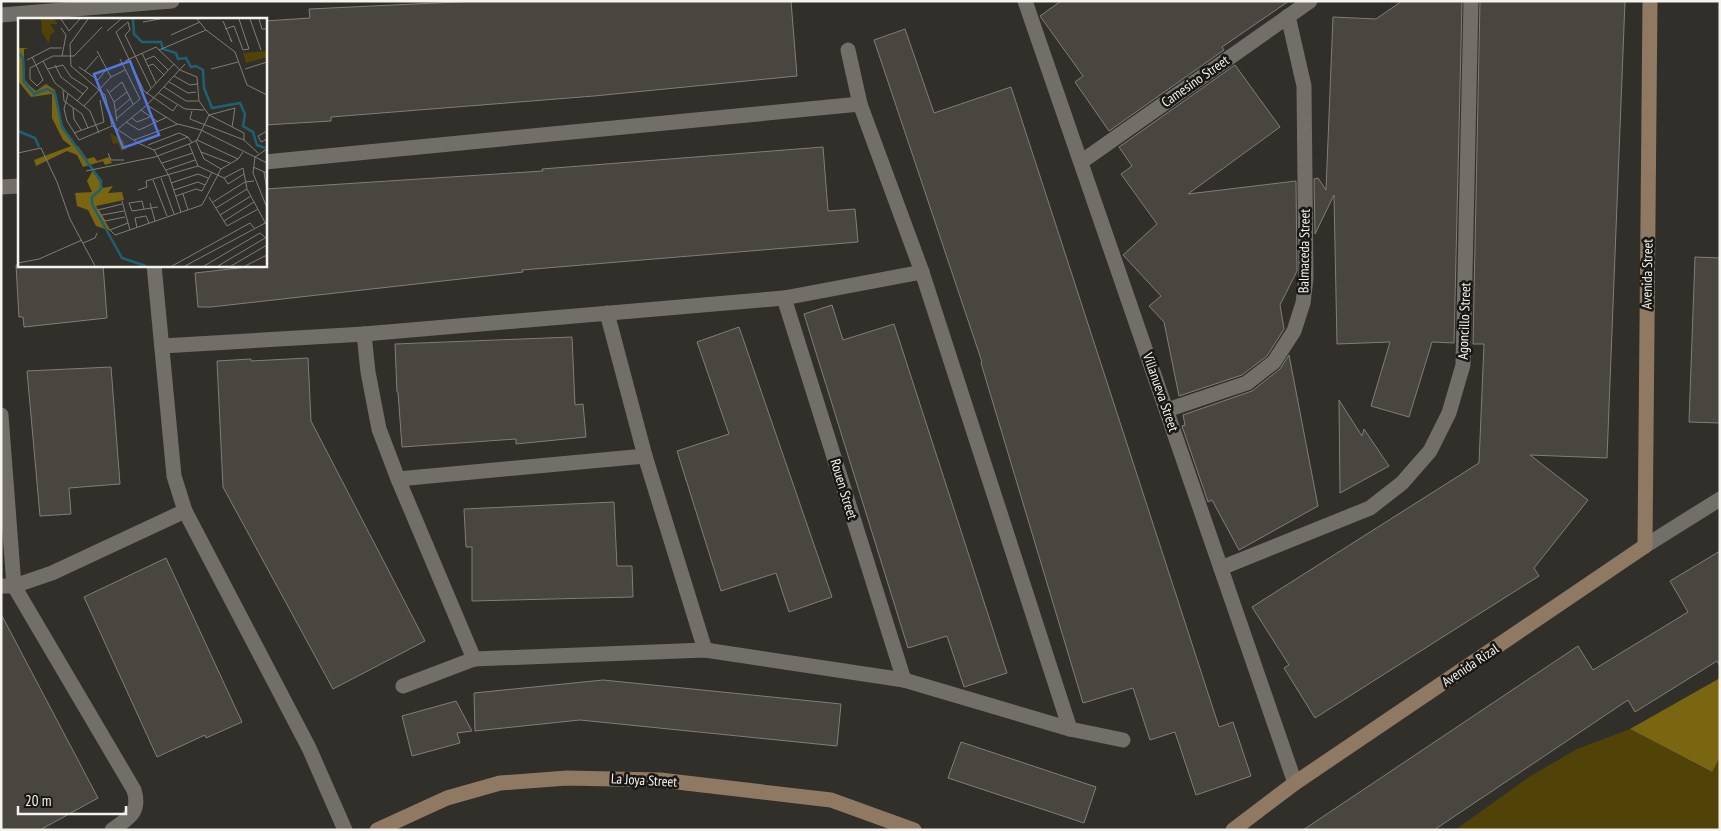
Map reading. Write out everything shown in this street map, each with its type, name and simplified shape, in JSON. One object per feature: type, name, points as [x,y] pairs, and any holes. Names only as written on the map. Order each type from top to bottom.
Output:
[{"type":"street","points":[[1,15],[172,1]]},
{"type":"street","name":"Camesino Street","points":[[1081,162],[1310,1]]},
{"type":"street","name":"Agoncillo Street","points":[[1221,568],[1370,508],[1402,483],[1430,451],[1449,413],[1464,365],[1471,1]]},
{"type":"street","name":"Avenida Street","points":[[1645,546],[1650,1]]},
{"type":"street","name":"Villanueva Street","points":[[1030,4],[1081,162],[1296,783]]},
{"type":"street","name":"Balmaceda Street","points":[[1167,410],[1248,383],[1274,362],[1294,331],[1303,303],[1306,278],[1304,86],[1288,16]]},
{"type":"street","points":[[848,50],[860,104],[922,272],[1070,729]]},
{"type":"street","points":[[266,162],[860,104]]},
{"type":"street","points":[[1,187],[18,186]]},
{"type":"street","points":[[154,266],[174,476],[185,510],[309,748],[345,830]]},
{"type":"street","points":[[162,346],[364,334],[784,298],[922,272]]},
{"type":"street","name":"Rouen Street","points":[[784,298],[904,680]]},
{"type":"street","points":[[607,313],[645,456],[705,650]]},
{"type":"street","points":[[364,334],[368,372],[378,429],[474,659]]},
{"type":"street","points":[[1,415],[8,586],[134,790],[137,801],[133,814],[112,830]]},
{"type":"street","points":[[398,479],[645,456]]},
{"type":"street","points":[[1645,546],[1720,499]]},
{"type":"street","points":[[8,586],[52,573],[185,510]]},
{"type":"street","name":"Avenida Rizal","points":[[1296,783],[1645,546]]},
{"type":"street","points":[[403,686],[474,659],[705,650],[904,680],[1070,729],[1123,740]]},
{"type":"street","name":"La Joya Street","points":[[377,830],[448,798],[500,783],[567,778],[660,780],[750,789],[831,800],[914,830]]},
{"type":"street","points":[[1234,830],[1296,783]]},
{"type":"shaded area","points":[[1720,678],[1720,757],[1712,772],[1630,729]]},
{"type":"shaded area","points":[[1630,729],[1711,772],[1720,757],[1720,830],[1455,830],[1529,777],[1577,749]]},
{"type":"building","points":[[478,1],[791,1],[797,76],[594,96],[331,117],[331,121],[266,125],[266,21],[310,18],[309,9]]},
{"type":"building","points":[[1061,1],[1289,1],[1222,47],[1224,50],[1109,131],[1075,82],[1083,76],[1040,16]]},
{"type":"building","points":[[1402,1],[1462,1],[1454,343],[1432,342],[1409,417],[1371,406],[1390,342],[1337,344],[1334,195],[1315,234],[1314,179],[1318,178],[1326,190],[1333,17],[1376,19]]},
{"type":"building","points":[[1480,1],[1625,1],[1607,458],[1530,455],[1588,500],[1534,568],[1539,576],[1315,718],[1284,668],[1289,665],[1252,607],[1479,463],[1484,344],[1473,344]]},
{"type":"building","points":[[905,29],[934,113],[1011,87],[1219,727],[1233,722],[1251,776],[1196,795],[1175,732],[1150,740],[1133,688],[1083,703],[982,362],[874,40]]},
{"type":"building","points":[[1235,65],[1280,127],[1188,194],[1296,181],[1297,271],[1280,305],[1284,329],[1267,356],[1242,375],[1179,396],[1164,322],[1149,306],[1161,296],[1123,255],[1157,224],[1121,174],[1132,166],[1119,147]]},
{"type":"building","points":[[823,147],[828,211],[855,209],[858,242],[522,270],[523,272],[198,307],[195,273],[266,266],[266,189],[543,171],[542,169]]},
{"type":"building","points":[[1695,257],[1720,258],[1720,423],[1689,422]]},
{"type":"building","points":[[16,265],[103,266],[107,318],[24,327],[23,317],[19,317]]},
{"type":"building","points":[[832,305],[843,340],[894,324],[1007,673],[964,687],[947,636],[908,648],[804,314]]},
{"type":"building","points":[[739,327],[832,597],[789,612],[776,573],[721,591],[677,451],[729,434],[697,342]]},
{"type":"building","points":[[572,337],[575,405],[583,404],[586,437],[516,444],[516,439],[402,447],[395,344]]},
{"type":"building","points":[[1289,355],[1318,506],[1239,550],[1212,500],[1208,502],[1182,426],[1185,425],[1183,415],[1252,391],[1280,369]]},
{"type":"building","points":[[308,358],[311,421],[425,641],[333,689],[223,487],[217,361]]},
{"type":"building","points":[[111,367],[120,484],[69,488],[71,514],[40,516],[27,371]]},
{"type":"building","points":[[1339,400],[1362,436],[1364,429],[1389,466],[1340,493]]},
{"type":"building","points":[[614,502],[617,566],[632,566],[633,597],[472,601],[472,547],[466,547],[464,509]]},
{"type":"building","points":[[1720,551],[1720,666],[1717,661],[1635,712],[1628,700],[1434,830],[1303,830],[1578,646],[1593,670],[1688,612],[1670,581]]},
{"type":"building","points":[[166,558],[242,722],[206,738],[205,735],[157,757],[84,597]]},
{"type":"building","points":[[1,614],[98,798],[40,830],[1,830]]},
{"type":"building","points":[[603,680],[841,704],[837,746],[580,720],[475,731],[474,693]]},
{"type":"building","points":[[456,701],[472,731],[457,733],[460,743],[412,756],[402,716]]},
{"type":"building","points":[[961,742],[1096,787],[1084,823],[948,778]]}]
